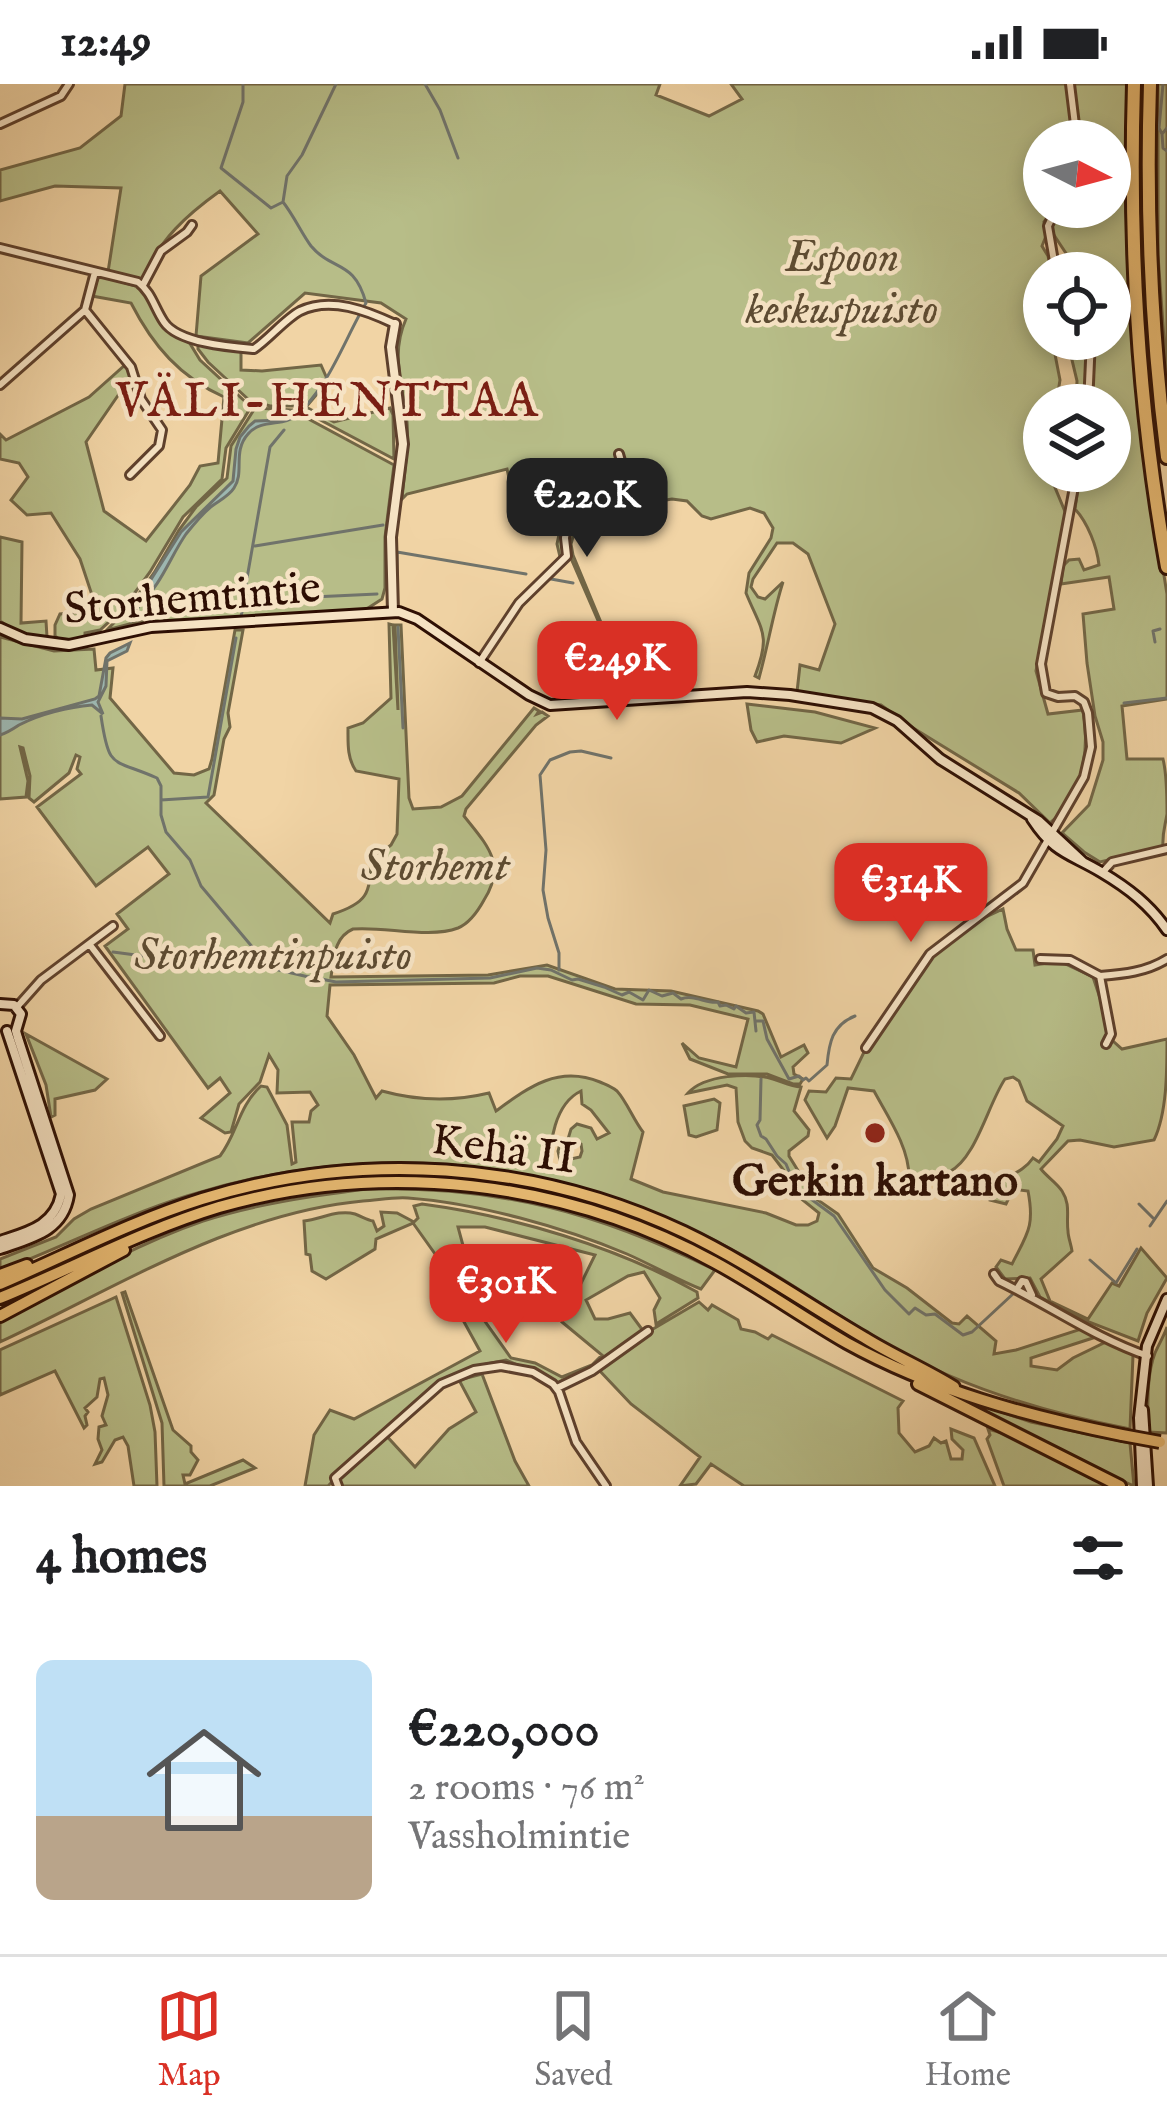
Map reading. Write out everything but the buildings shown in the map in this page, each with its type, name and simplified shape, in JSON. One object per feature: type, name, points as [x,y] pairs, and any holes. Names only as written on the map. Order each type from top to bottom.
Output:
[{"type":"highway","points":[[1134,84],[1137,330],[1167,566]]},
{"type":"highway","points":[[1150,84],[1149,242],[1167,457]]},
{"type":"highway","name":"Kehä II","points":[[0,1284],[188,1204],[274,1181],[360,1170],[487,1174],[594,1197],[685,1232],[967,1394]]},
{"type":"highway","name":"Kehä II","points":[[0,1298],[158,1228],[234,1204],[326,1186],[400,1182],[489,1188],[592,1210],[671,1240],[848,1343],[940,1387],[1028,1414],[1165,1442]]},
{"type":"highway","points":[[0,1316],[158,1228]]},
{"type":"highway","points":[[0,1275],[51,1255],[65,1255]]},
{"type":"highway","points":[[848,1343],[972,1414],[1120,1486]]},
{"type":"main road","points":[[395,324],[391,347],[404,444],[391,537],[393,612],[417,619],[550,705],[758,693],[872,708],[897,721],[940,759],[1031,817],[1072,859],[1146,903],[1167,931]]},
{"type":"main road","name":"Storhemtintie","points":[[0,628],[25,639],[69,645],[151,627],[393,612]]},
{"type":"main road","points":[[0,1004],[16,1007],[21,1017],[8,1029],[61,1194],[58,1209],[48,1221],[0,1245]]},
{"type":"main road","points":[[1145,1486],[1139,1418],[1148,1342],[1167,1299]]},
{"type":"street","points":[[0,124],[61,96],[69,84]]},
{"type":"street","points":[[1070,84],[1074,120]]},
{"type":"street","points":[[143,285],[161,251],[192,225]]},
{"type":"street","points":[[0,248],[143,285],[172,332],[216,344],[254,349],[300,311],[329,305],[362,309],[395,324]]},
{"type":"street","points":[[0,385],[85,310],[95,272]]},
{"type":"street","points":[[85,310],[131,367],[141,399],[161,430],[159,446],[130,475]]},
{"type":"street","points":[[479,663],[519,603],[567,556],[572,492],[585,483],[621,473],[619,454]]},
{"type":"street","points":[[866,1048],[930,954],[1023,883],[1084,777],[1090,747],[1084,701],[1046,693],[1041,674],[1073,492]]},
{"type":"street","points":[[1102,873],[1112,862],[1167,850]]},
{"type":"street","points":[[16,1007],[41,980],[113,926]]},
{"type":"street","points":[[90,945],[160,1036]]},
{"type":"street","points":[[1040,959],[1070,960],[1100,976],[1136,973],[1167,959]]},
{"type":"street","points":[[1100,976],[1111,1034],[1106,1044]]},
{"type":"street","points":[[994,1274],[999,1281],[1148,1356]]},
{"type":"street","points":[[556,1388],[592,1371],[648,1331]]},
{"type":"street","points":[[328,1486],[455,1376],[513,1367],[540,1376],[556,1388],[573,1436],[606,1486]]},
{"type":"green space","name":"Espoon keskuspuisto","points":[[125,84],[660,84],[656,95],[709,116],[742,99],[731,84],[1068,84],[1072,120],[1023,120],[1023,228],[1045,228],[1046,236],[1042,246],[1046,252],[1023,252],[1023,360],[1056,360],[1060,380],[1059,384],[1023,384],[1023,492],[1057,492],[1066,514],[1036,671],[1048,714],[1083,710],[1085,741],[1082,771],[1061,812],[1050,823],[1019,793],[881,705],[797,692],[800,665],[819,670],[835,624],[808,554],[793,543],[777,543],[753,579],[751,587],[765,599],[783,582],[759,678],[755,676],[763,642],[746,593],[749,573],[773,528],[764,513],[750,508],[711,519],[687,501],[672,499],[623,507],[574,533],[573,555],[617,661],[629,669],[616,662],[567,544],[574,495],[586,485],[626,473],[619,451],[622,468],[615,475],[572,487],[563,461],[536,463],[539,478],[559,473],[565,489],[547,492],[539,482],[530,484],[525,490],[527,500],[560,492],[569,495],[566,556],[561,561],[560,530],[516,510],[507,469],[402,499],[407,431],[398,358],[406,319],[381,303],[305,293],[248,343],[196,336],[201,276],[258,234],[220,191],[175,229],[140,280],[108,272],[121,188],[55,186],[0,201],[0,170],[80,148],[121,116]]},
{"type":"green space","points":[[1072,84],[1129,84],[1155,520],[1167,594],[1167,699],[1122,706],[1127,759],[1163,759],[1167,814],[1163,847],[1100,862],[1062,833],[1089,805],[1103,760],[1083,614],[1114,609],[1109,577],[1061,584],[1063,566],[1069,560],[1079,559],[1084,570],[1099,565],[1091,536],[1075,509],[1076,492],[1131,492],[1131,384],[1077,384],[1072,360],[1131,360],[1131,252],[1065,252],[1050,229],[1131,228],[1131,120],[1076,120]]},
{"type":"green space","points":[[1158,84],[1167,84],[1167,381],[1158,255]]},
{"type":"green space","points":[[101,276],[143,288],[165,327],[189,342],[200,360],[251,407],[226,448],[222,479],[183,517],[123,609],[100,630],[85,633],[85,640],[62,642],[55,636],[60,614],[83,612],[92,595],[80,559],[51,513],[27,515],[11,500],[28,477],[19,463],[0,459],[0,434],[6,440],[89,397],[125,365],[132,375],[86,442],[104,511],[146,541],[200,466],[218,463],[224,397],[169,359],[131,303],[92,296]]},
{"type":"green space","points":[[198,343],[241,350],[241,370],[321,365],[328,381],[306,407],[334,422],[390,408],[394,459],[294,406],[249,400],[208,362]]},
{"type":"green space","points":[[255,408],[292,410],[394,465],[382,599],[365,610],[156,623],[148,619],[107,630],[154,573],[196,507],[227,478],[231,446]]},
{"type":"green space","points":[[0,537],[22,542],[21,623],[46,621],[47,637],[43,639],[18,633],[0,621]]},
{"type":"green space","points":[[389,624],[393,625],[398,710],[395,625],[401,625],[413,809],[441,807],[462,796],[534,708],[537,714],[548,716],[466,809],[464,816],[494,865],[491,887],[473,916],[446,931],[353,929],[338,943],[331,977],[488,975],[547,965],[615,989],[671,991],[758,1011],[781,1057],[804,1045],[808,1053],[793,1067],[794,1074],[803,1079],[800,1084],[767,1074],[728,1074],[690,1059],[682,1043],[699,1058],[736,1067],[748,1019],[690,1005],[636,1004],[548,976],[494,983],[330,985],[327,1016],[376,1098],[382,1091],[435,1099],[489,1093],[496,1111],[545,1081],[585,1077],[617,1091],[643,1132],[631,1179],[663,1192],[808,1225],[817,1221],[819,1213],[789,1189],[785,1172],[772,1155],[745,1141],[738,1122],[736,1088],[727,1085],[688,1093],[705,1082],[740,1076],[801,1087],[794,1111],[809,1130],[808,1136],[789,1156],[815,1198],[838,1214],[873,1268],[952,1323],[959,1324],[967,1316],[996,1341],[994,1354],[1081,1329],[1099,1336],[1031,1358],[1031,1366],[1057,1370],[1108,1341],[1133,1355],[1130,1429],[1037,1407],[946,1374],[889,1346],[742,1255],[676,1222],[608,1196],[540,1178],[470,1167],[330,1166],[259,1177],[163,1204],[0,1271],[0,1259],[56,1237],[91,1209],[220,1156],[247,1102],[261,1086],[267,1087],[287,1125],[292,1164],[296,1162],[292,1122],[309,1122],[318,1105],[310,1092],[277,1093],[278,1070],[269,1055],[260,1082],[239,1104],[231,1132],[201,1118],[230,1093],[220,1078],[208,1088],[105,946],[128,929],[117,914],[169,874],[148,847],[96,886],[37,807],[81,774],[76,755],[69,773],[34,802],[29,798],[30,776],[20,747],[28,781],[26,797],[0,799],[0,637],[54,651],[94,649],[96,670],[113,668],[110,698],[174,773],[194,775],[209,769],[235,630],[243,630],[228,713],[230,727],[214,795],[206,803],[330,923],[333,914],[364,896],[371,861],[397,834],[399,779],[356,771],[348,745],[348,728],[363,723],[391,698]],"holes":[[[581,1091],[582,1104],[609,1133],[597,1139],[591,1128],[577,1124],[568,1139],[581,1144],[580,1157],[566,1157],[564,1143],[560,1144],[561,1165],[556,1172],[549,1170],[559,1115]]]},
{"type":"green space","points":[[747,704],[815,712],[875,728],[841,743],[784,736],[757,742]]},
{"type":"green space","points":[[946,865],[964,875],[958,891],[919,897],[918,869]]},
{"type":"green space","points":[[1003,909],[1016,950],[1033,950],[1035,965],[1059,961],[1093,977],[1113,1041],[1122,1049],[1167,1039],[1164,1105],[1154,1140],[1114,1147],[1068,1141],[1041,1169],[1065,1196],[1072,1251],[1041,1279],[1050,1301],[1088,1319],[1112,1283],[1119,1286],[1141,1248],[1167,1278],[1138,1341],[1081,1319],[1040,1297],[1030,1278],[1005,1279],[996,1267],[1001,1260],[1012,1264],[1031,1213],[1028,1191],[1013,1189],[1006,1204],[990,1200],[990,1189],[1033,1158],[1039,1162],[1063,1126],[1027,1101],[1019,1081],[1005,1079],[967,1156],[949,1172],[929,1176],[909,1177],[902,1143],[874,1091],[848,1088],[827,1138],[805,1100],[809,1091],[826,1092],[836,1078],[851,1079],[866,1048],[938,947]]},
{"type":"green space","points":[[26,1034],[107,1079],[95,1090],[55,1099],[51,1117],[46,1085]]},
{"type":"green space","points":[[714,1099],[720,1103],[717,1130],[689,1135],[684,1106]]},
{"type":"green space","points":[[370,1174],[454,1177],[496,1182],[577,1198],[617,1210],[714,1252],[838,1329],[702,1251],[603,1208],[550,1193],[439,1177],[328,1180],[219,1202],[135,1232],[0,1293],[102,1244],[206,1203],[287,1184]]},
{"type":"green space","points":[[367,1189],[460,1192],[546,1207],[629,1232],[715,1270],[701,1289],[602,1244],[519,1218],[435,1201],[363,1201],[268,1220],[222,1237],[0,1342],[0,1321],[152,1241],[263,1205]]},
{"type":"green space","points":[[414,1206],[491,1216],[598,1247],[697,1292],[698,1298],[656,1324],[654,1310],[660,1298],[644,1272],[628,1276],[586,1300],[595,1319],[630,1313],[644,1332],[589,1371],[559,1383],[506,1360],[472,1367],[443,1380],[383,1432],[415,1467],[449,1429],[476,1412],[459,1380],[482,1374],[529,1486],[338,1486],[335,1479],[328,1486],[305,1486],[314,1435],[330,1410],[354,1419],[480,1351],[458,1311],[469,1299],[511,1358],[535,1363],[562,1377],[592,1365],[602,1355],[562,1322],[595,1255],[485,1227],[458,1227],[475,1290],[438,1258],[413,1223],[376,1239],[375,1249],[326,1279],[312,1271],[304,1221],[349,1213],[373,1221],[377,1231],[384,1226],[381,1212],[397,1213],[414,1222],[418,1218]]},
{"type":"green space","points":[[125,1292],[173,1430],[198,1460],[190,1475],[183,1475],[185,1484],[243,1460],[255,1468],[210,1486],[164,1486],[162,1423]]},
{"type":"green space","points":[[116,1297],[150,1405],[157,1486],[134,1486],[123,1437],[95,1464],[102,1450],[99,1427],[106,1425],[102,1416],[108,1395],[104,1378],[97,1397],[85,1408],[84,1428],[55,1371],[0,1395],[0,1350]]},
{"type":"green space","points":[[699,1302],[738,1320],[741,1329],[768,1339],[772,1335],[903,1401],[898,1408],[899,1433],[915,1452],[934,1438],[946,1441],[951,1459],[962,1459],[963,1450],[952,1439],[951,1429],[974,1438],[995,1486],[744,1486],[711,1464],[696,1484],[680,1486],[700,1457],[631,1404],[598,1369]]},
{"type":"green space","points":[[1167,1327],[1167,1433],[1148,1432],[1150,1372]]},
{"type":"green space","points":[[937,1390],[1031,1422],[1130,1443],[1134,1486],[1052,1449]]},
{"type":"green space","points":[[988,1429],[1110,1486],[1004,1486],[987,1439]]},
{"type":"water","points":[[295,415],[248,434],[234,488],[192,526],[139,604],[181,532],[233,481],[236,449],[249,426]]},
{"type":"water","points":[[130,643],[127,651],[107,661],[106,686],[98,702],[103,714],[92,705],[64,709],[0,735],[0,718],[22,719],[95,699],[106,658]]},
{"type":"waterway","points":[[243,84],[243,102],[221,168],[271,208],[283,202]]},
{"type":"waterway","points":[[295,416],[327,378],[366,303],[355,279],[311,246],[283,202],[287,176],[336,84]]},
{"type":"waterway","points":[[425,84],[458,158]]},
{"type":"waterway","points":[[1162,134],[1163,84]]},
{"type":"waterway","points":[[1167,128],[1162,134],[1167,151]]},
{"type":"waterway","points":[[243,601],[270,447],[284,430]]},
{"type":"waterway","points":[[255,546],[383,525]]},
{"type":"waterway","points":[[397,593],[397,552],[526,574]]},
{"type":"waterway","points":[[551,579],[573,583]]},
{"type":"waterway","points":[[247,600],[377,594]]},
{"type":"waterway","points":[[131,621],[141,602]]},
{"type":"waterway","points":[[241,616],[243,608]]},
{"type":"waterway","points":[[398,627],[403,728]]},
{"type":"waterway","points":[[1155,642],[1153,631],[1160,629]]},
{"type":"waterway","points":[[161,800],[208,797],[236,638]]},
{"type":"waterway","points":[[1124,703],[1167,698]]},
{"type":"waterway","points":[[101,716],[110,755],[157,778],[166,832],[190,860],[201,886],[270,968],[313,978]]},
{"type":"waterway","points":[[559,970],[543,890],[546,850],[540,775],[550,760],[570,752],[611,758]]},
{"type":"waterway","points":[[113,952],[242,969]]},
{"type":"waterway","points":[[321,979],[490,978],[537,968],[622,995],[629,992],[643,1000],[649,990],[736,1006],[754,1012],[756,1031]]},
{"type":"waterway","points":[[756,1021],[763,1021],[767,1039],[789,1079],[799,1076],[809,1081],[827,1065],[837,1030],[855,1016]]},
{"type":"waterway","points":[[761,1079],[757,1125],[761,1136],[786,1164],[796,1188],[834,1216],[885,1290],[909,1314],[915,1308],[935,1314],[963,1335],[1014,1293]]},
{"type":"waterway","points":[[1150,1226],[1167,1201]]},
{"type":"waterway","points":[[1139,1204],[1154,1219]]},
{"type":"waterway","points":[[1090,1260],[1116,1283],[1137,1249]]},
{"type":"place","name":"Gerkin kartano","points":[[875,1133]]},
{"type":"district","name":"VÄLI-HENTTAA","points":[[328,399]]},
{"type":"park label","name":"Storhemt","points":[[435,864]]},
{"type":"park label","name":"Storhemtinpuisto","points":[[273,953]]}]
